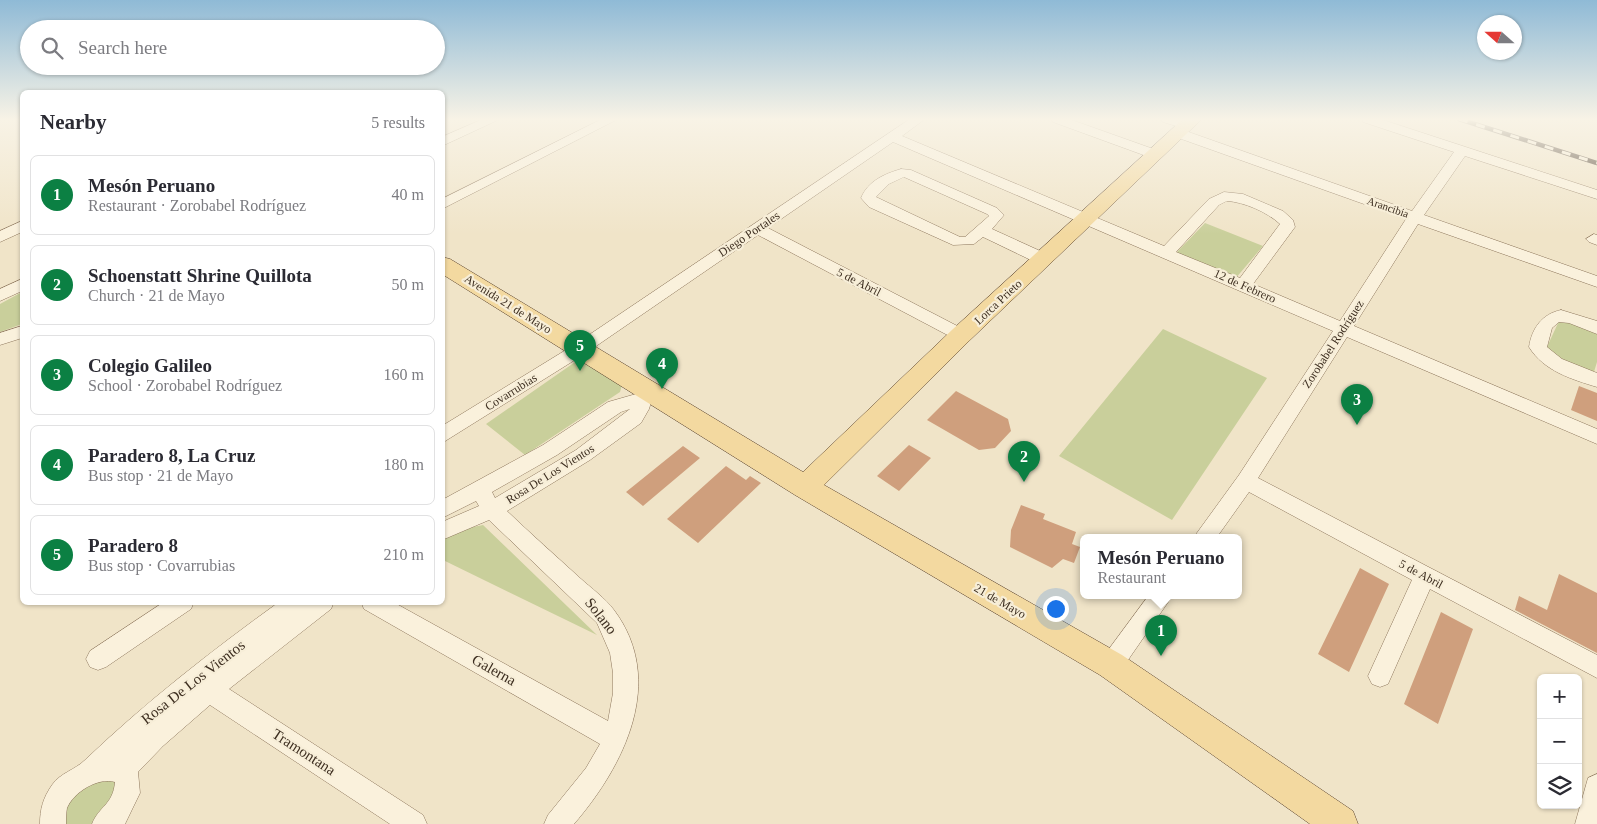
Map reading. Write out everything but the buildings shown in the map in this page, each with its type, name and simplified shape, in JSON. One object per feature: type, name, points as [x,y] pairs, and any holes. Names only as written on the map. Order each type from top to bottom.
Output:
[{"type":"main road","name":"Lorca Prieto","points":[[805,487],[962,335],[1150,157]]},
{"type":"main road","name":"Avenida 21 de Mayo","points":[[445,266],[580,349],[646,396]]},
{"type":"main road","name":"21 de Mayo","points":[[646,396],[1110,665],[1340,824]]},
{"type":"street","points":[[445,203],[535,157]]},
{"type":"street","name":"Diego Portales","points":[[580,349],[863,157]]},
{"type":"street","name":"12 de Febrero","points":[[941,157],[1167,252],[1597,437]]},
{"type":"street","name":"Arancibia","points":[[1266,157],[1415,216],[1597,282]]},
{"type":"street","name":"Zorobabel Rodríguez","points":[[1207,534],[1246,481],[1415,216],[1457,157]]},
{"type":"street","points":[[1482,157],[1597,195]]},
{"type":"street","points":[[897,170],[995,212],[996,218],[982,230],[969,241],[958,242],[869,201],[870,193],[897,170]]},
{"type":"street","points":[[1167,252],[1214,202],[1224,196],[1238,198],[1282,216],[1288,223],[1287,227],[1243,285]]},
{"type":"street","points":[[0,237],[20,227]]},
{"type":"street","name":"5 de Abril","points":[[757,229],[962,335]]},
{"type":"street","points":[[982,230],[1043,259]]},
{"type":"street","points":[[0,296],[20,285]]},
{"type":"street","points":[[1597,328],[1562,316],[1552,317],[1548,320],[1538,347],[1545,357],[1597,380]]},
{"type":"street","points":[[0,339],[20,333]]},
{"type":"street","name":"Covarrubias","points":[[445,434],[580,349]]},
{"type":"street","name":"Rosa De Los Vientos","points":[[445,529],[486,500],[583,455],[627,424],[637,414],[646,396]]},
{"type":"street","name":"5 de Abril","points":[[1246,481],[1597,667]]},
{"type":"street","name":"Rosa De Los Vientos","points":[[445,509],[486,500]]},
{"type":"street","name":"Solano","points":[[486,500],[586,596],[615,630],[626,666],[623,715],[616,739],[599,772],[557,824]]},
{"type":"street","points":[[1380,676],[1426,576]]},
{"type":"street","points":[[1110,665],[1159,599]]},
{"type":"street","points":[[98,658],[178,605]]},
{"type":"street","name":"Rosa De Los Vientos","points":[[123,771],[202,684],[294,605]]},
{"type":"street","name":"Rosa De Los Vientos","points":[[53,824],[54,808],[60,796],[70,785],[94,769],[121,741],[319,605]]},
{"type":"street","name":"Galerna","points":[[377,605],[616,739]]},
{"type":"street","name":"Tramontana","points":[[202,684],[414,824]]},
{"type":"street","points":[[94,769],[115,767],[123,771],[128,778],[129,788],[126,799],[119,811],[105,824]]},
{"type":"street","points":[[1588,824],[1597,787]]},
{"type":"green space","points":[[1205,223],[1263,246],[1235,279],[1176,253]]},
{"type":"green space","points":[[20,293],[20,325],[0,332],[0,304]]},
{"type":"green space","points":[[1567,320],[1597,332],[1597,362],[1593,375],[1553,358],[1546,349],[1559,321]]},
{"type":"green space","points":[[1163,329],[1267,378],[1172,520],[1059,456]]},
{"type":"green space","points":[[578,360],[622,385],[620,392],[525,455],[486,424]]},
{"type":"green space","points":[[483,525],[597,635],[445,561],[445,538],[463,529]]},
{"type":"green space","points":[[102,774],[119,784],[94,824],[64,824],[62,806]]},
{"type":"railway","points":[[1580,157],[1597,163]]},
{"type":"place","name":"Paradero 8","points":[[580,371]]},
{"type":"place","name":"Paradero 8, La Cruz","points":[[662,389]]},
{"type":"place","name":"Colegio Galileo","points":[[1357,425]]},
{"type":"place","name":"Schoenstatt Shrine Quillota","points":[[1024,482]]},
{"type":"place","name":"Mesón Peruano","points":[[1161,656]]}]
